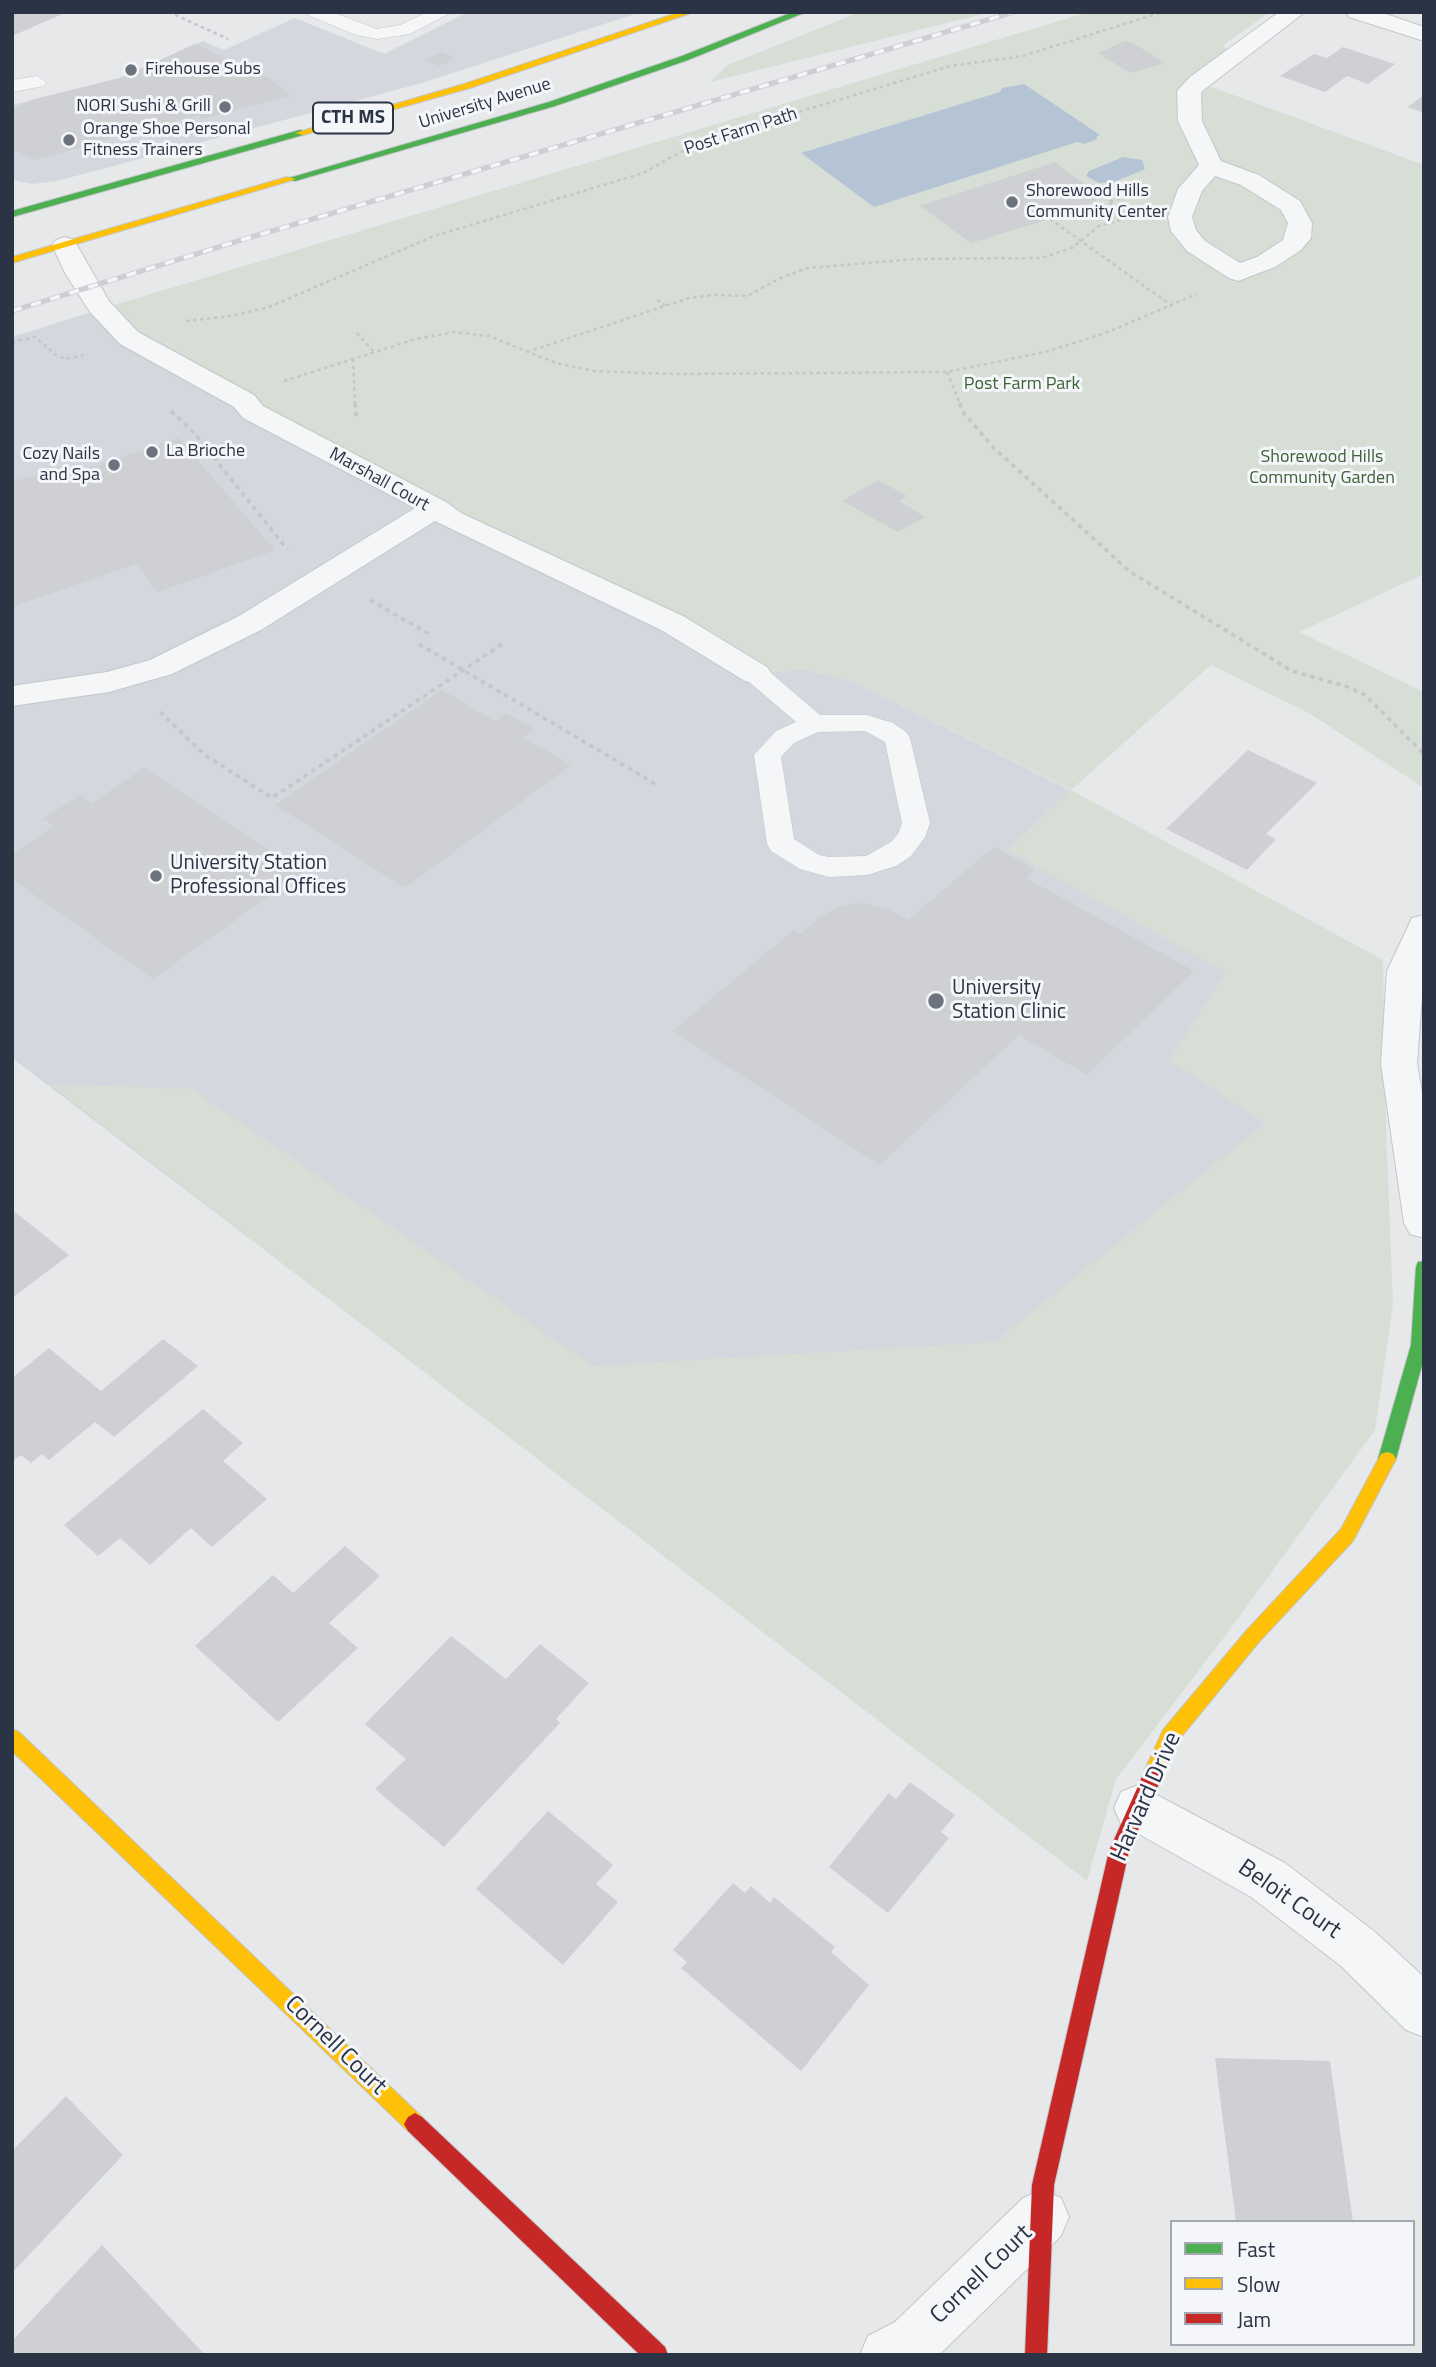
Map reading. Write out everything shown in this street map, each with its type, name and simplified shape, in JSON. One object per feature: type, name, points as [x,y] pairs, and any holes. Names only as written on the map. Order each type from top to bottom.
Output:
[{"type":"main road","name":"University Avenue","points":[[12,214],[467,86],[690,12]]},
{"type":"main road","name":"University Avenue","points":[[12,261],[552,104],[685,58],[802,12]]},
{"type":"main road","points":[[388,126],[467,86]]},
{"type":"main road","points":[[65,245],[88,219]]},
{"type":"main road","name":"Harvard Drive","points":[[1036,2355],[1043,2185],[1119,1851],[1170,1736],[1252,1637],[1348,1535],[1391,1451],[1419,1345],[1424,1267]]},
{"type":"main road","name":"Cornell Court","points":[[12,1738],[657,2355]]},
{"type":"street","points":[[1211,166],[1190,189],[1180,217],[1184,231],[1196,246],[1238,273],[1266,262],[1293,245],[1298,238],[1300,223],[1291,206],[1268,189],[1211,166],[1190,121],[1189,91],[1294,12]]},
{"type":"street","points":[[1357,12],[1424,34]]},
{"type":"street","name":"Marshall Court","points":[[65,245],[78,273],[99,306],[128,338],[244,401],[253,412],[436,508]]},
{"type":"street","name":"Marshall Court","points":[[12,696],[109,682],[161,667],[250,623],[436,508]]},
{"type":"street","points":[[436,508],[451,519],[671,623],[756,674]]},
{"type":"street","points":[[1424,927],[1405,971],[1399,1064],[1424,1223]]},
{"type":"street","name":"Beloit Court","points":[[1138,1808],[1268,1880],[1358,1949],[1424,2012]]},
{"type":"street","name":"Cornell Court","points":[[887,2355],[914,2341],[1042,2217]]},
{"type":"lane","points":[[316,12],[362,31],[377,34],[404,30],[443,12]]},
{"type":"lane","points":[[12,86],[37,82]]},
{"type":"lane","points":[[756,674],[814,724],[867,723],[884,729],[897,738],[916,823],[911,837],[901,849],[886,859],[867,865],[829,867],[794,854],[781,844],[767,755],[785,737],[814,724]]},
{"type":"path","points":[[169,12],[228,39]]},
{"type":"path","name":"Post Farm Path","points":[[177,322],[245,314],[292,298],[434,236],[643,173],[697,143],[950,66],[1023,56],[1162,12]]},
{"type":"path","points":[[527,352],[701,295],[748,296],[780,278],[808,268],[915,259],[1041,258],[1072,248],[1099,226],[1130,217],[1108,202],[1132,195]]},
{"type":"path","points":[[1050,219],[1172,305]]},
{"type":"path","points":[[279,383],[415,339],[454,332],[489,335],[556,363],[594,371],[674,374],[947,372],[1049,351],[1108,332],[1238,273]]},
{"type":"path","points":[[657,300],[666,306]]},
{"type":"path","points":[[357,333],[374,352]]},
{"type":"path","points":[[12,342],[35,337],[57,356],[65,359],[86,354]]},
{"type":"path","points":[[947,372],[954,384],[961,411],[994,448],[1129,571],[1292,671],[1348,687],[1365,695],[1424,754]]},
{"type":"path","points":[[164,403],[194,433],[286,548],[295,553]]},
{"type":"path","points":[[360,594],[431,635]]},
{"type":"path","points":[[157,708],[205,755],[272,798],[505,642]]},
{"type":"path","points":[[419,644],[657,785]]},
{"type":"shaded area","points":[[468,12],[641,12],[422,83],[57,181],[33,184],[12,180],[12,105],[120,78],[203,41],[224,50],[295,18],[384,54]]},
{"type":"shaded area","points":[[101,309],[756,674],[802,669],[850,680],[1071,791],[1008,850],[1227,972],[1265,1123],[953,1442],[500,1429],[12,1058],[12,337]]},
{"type":"green space","points":[[860,12],[991,12],[710,82],[728,65]]},
{"type":"green space","name":"Post Farm Park","points":[[1089,12],[1270,12],[1222,46],[1237,53],[1198,82],[1424,165],[1424,574],[1299,632],[1424,692],[1424,788],[1309,713],[1211,665],[1071,790],[850,680],[802,669],[756,674],[253,412],[101,309]]},
{"type":"green space","points":[[1071,790],[1383,960],[1393,1304],[1375,1430],[1228,1632],[1116,1779],[1087,1881],[49,1084],[192,1089],[593,1366],[995,1342],[1265,1123],[1169,1060],[1226,972],[1007,850]]},
{"type":"water","points":[[1024,84],[1100,135],[1084,144],[1077,142],[874,207],[801,153],[1000,92],[1002,88]]},
{"type":"water","points":[[1123,157],[1142,160],[1145,169],[1112,183],[1099,183],[1086,176],[1089,171]]},
{"type":"building","points":[[12,12],[67,12],[12,36]]},
{"type":"building","points":[[1125,41],[1133,43],[1165,63],[1130,73],[1098,53]]},
{"type":"building","points":[[195,44],[271,79],[290,96],[203,119],[199,115],[34,160],[12,149],[12,109],[31,100],[120,78]]},
{"type":"building","points":[[1343,47],[1395,64],[1368,84],[1347,76],[1325,92],[1280,76],[1314,54],[1327,58]]},
{"type":"building","points":[[440,52],[455,58],[440,66],[425,60]]},
{"type":"building","points":[[1424,95],[1424,113],[1407,107]]},
{"type":"building","name":"Shorewood Hills Community Center","points":[[1055,162],[1103,198],[1050,219],[971,243],[920,206]]},
{"type":"building","points":[[179,438],[275,550],[158,592],[136,564],[12,607],[12,482],[60,467],[67,475]]},
{"type":"building","points":[[878,480],[907,496],[899,501],[925,517],[898,532],[842,501]]},
{"type":"building","name":"University Station Professional Offices","points":[[442,690],[495,721],[506,713],[535,729],[523,737],[571,765],[405,888],[275,805]]},
{"type":"building","points":[[1248,750],[1317,783],[1266,834],[1276,839],[1247,870],[1166,829]]},
{"type":"building","name":"University Station Professional Offices","points":[[144,768],[303,872],[153,979],[12,879],[12,854],[54,826],[43,819],[80,795],[92,803]]},
{"type":"building","name":"University Station Clinic","points":[[994,847],[1035,869],[1026,878],[1194,971],[1087,1075],[1019,1035],[880,1165],[673,1031],[794,930],[801,934],[817,919],[838,907],[861,903],[889,909],[908,920]]},
{"type":"building","points":[[15,1212],[69,1255],[12,1298],[12,1214]]},
{"type":"building","points":[[163,1339],[198,1366],[114,1437],[95,1422],[49,1460],[42,1454],[31,1463],[21,1455],[12,1462],[12,1378],[49,1348],[101,1391]]},
{"type":"building","points":[[203,1409],[243,1443],[223,1461],[267,1499],[212,1547],[191,1528],[150,1565],[120,1538],[98,1556],[64,1525]]},
{"type":"building","points":[[345,1546],[380,1576],[329,1623],[358,1648],[278,1722],[195,1646],[273,1575],[293,1593]]},
{"type":"building","points":[[451,1636],[506,1679],[540,1644],[589,1683],[556,1719],[560,1723],[444,1847],[375,1789],[406,1759],[365,1724]]},
{"type":"building","points":[[910,1782],[955,1815],[941,1832],[949,1838],[888,1913],[829,1867],[889,1793],[896,1799]]},
{"type":"building","points":[[548,1811],[613,1865],[596,1884],[618,1902],[563,1965],[476,1889]]},
{"type":"building","points":[[733,1883],[745,1893],[751,1886],[770,1903],[774,1897],[835,1947],[831,1952],[869,1985],[801,2071],[681,1968],[687,1962],[673,1950]]},
{"type":"building","points":[[1215,2058],[1330,2061],[1353,2220],[1236,2220]]},
{"type":"building","points":[[66,2096],[123,2155],[12,2273],[12,2151]]},
{"type":"building","points":[[102,2245],[205,2355],[12,2355],[12,2341]]},
{"type":"railway","points":[[12,311],[238,241],[1014,12]]},
{"type":"traffic: fast","points":[[291,179],[552,104],[685,58],[802,12]]},
{"type":"traffic: fast","points":[[12,214],[300,133]]},
{"type":"traffic: fast","points":[[1387,1459],[1419,1345],[1424,1267]]},
{"type":"traffic: slow","points":[[300,133],[467,86],[690,12]]},
{"type":"traffic: slow","points":[[12,260],[291,179]]},
{"type":"traffic: slow","points":[[1154,1772],[1170,1736],[1252,1637],[1347,1535],[1387,1459]]},
{"type":"traffic: slow","points":[[12,1738],[415,2124]]},
{"type":"traffic: jam","points":[[1036,2355],[1043,2185],[1119,1851],[1154,1772]]},
{"type":"traffic: jam","points":[[415,2124],[657,2355]]},
{"type":"place","name":"Firehouse Subs","points":[[131,70]]},
{"type":"place","name":"NORI Sushi & Grill","points":[[225,107]]},
{"type":"place","name":"Orange Shoe Personal Fitness Trainers","points":[[69,140]]},
{"type":"place","name":"Shorewood Hills Community Center","points":[[1012,202]]},
{"type":"place","name":"La Brioche","points":[[152,452]]},
{"type":"place","name":"Cozy Nails and Spa","points":[[114,465]]},
{"type":"place","name":"University Station Professional Offices","points":[[156,876]]},
{"type":"place","name":"University Station Clinic","points":[[936,1001]]},
{"type":"park label","name":"Shorewood Hills Community Garden","points":[[1322,468]]}]
